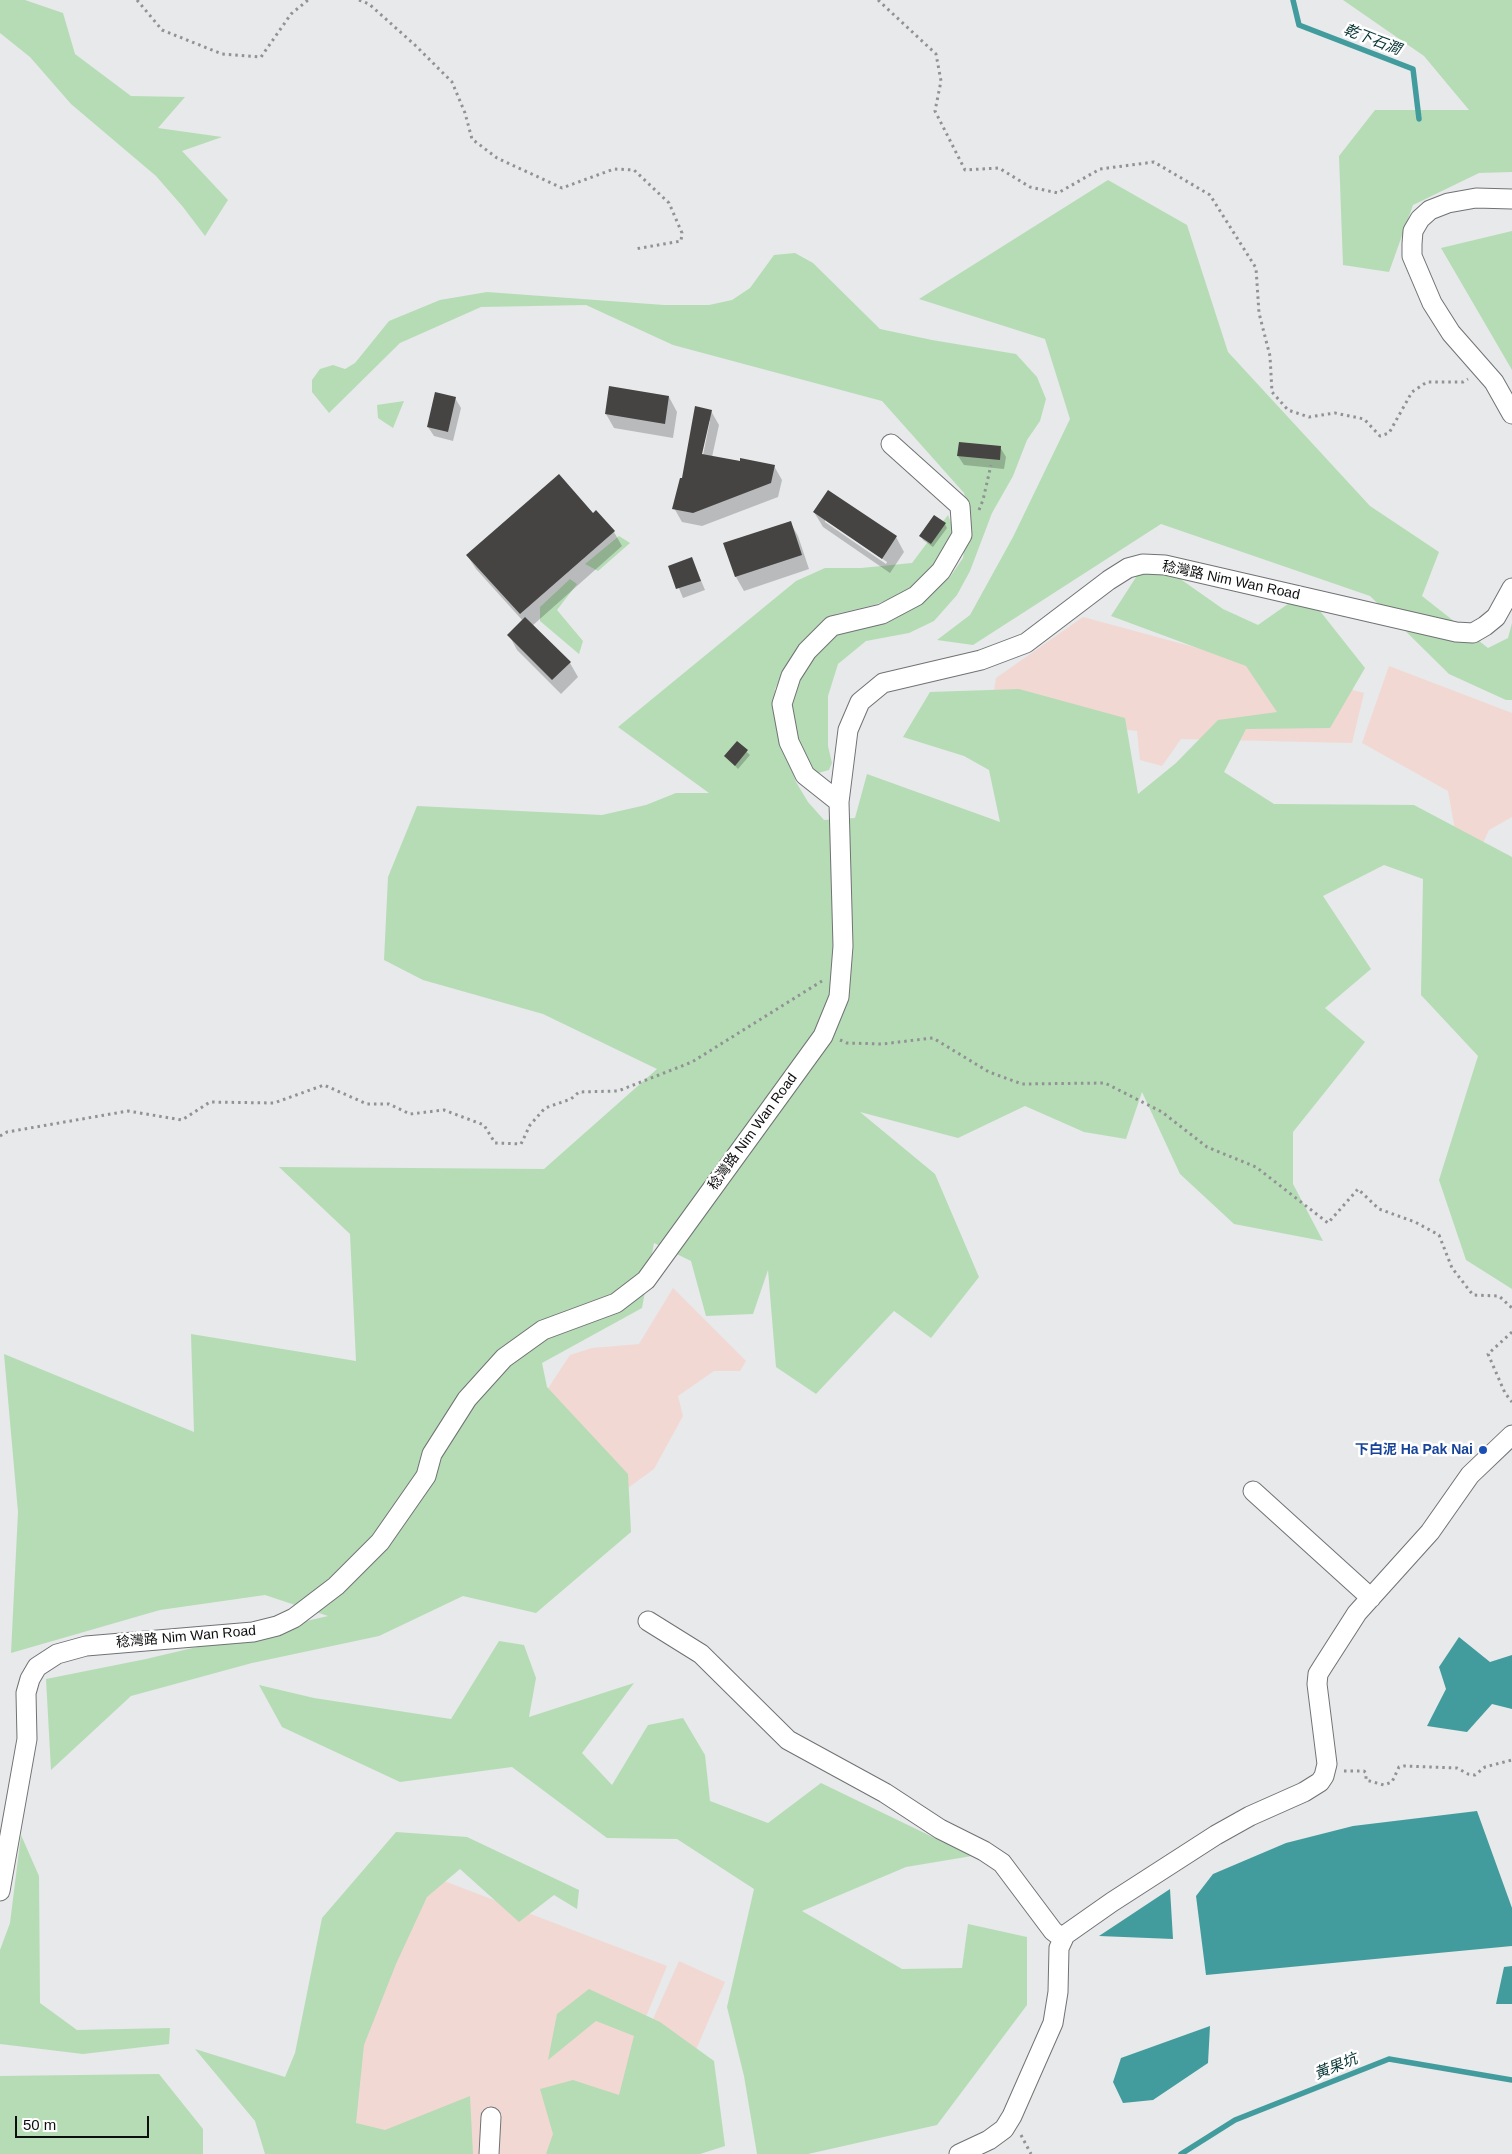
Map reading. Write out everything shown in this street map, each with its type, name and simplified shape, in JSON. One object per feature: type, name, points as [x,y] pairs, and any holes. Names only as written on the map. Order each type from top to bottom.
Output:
[{"type":"street","points":[[1512,199],[1476,198],[1448,202],[1430,210],[1420,219],[1413,231],[1412,256],[1432,303],[1452,333],[1494,382],[1512,414]]},
{"type":"street","points":[[839,802],[805,775],[789,742],[782,704],[791,676],[807,651],[832,626],[882,614],[916,596],[940,571],[962,535],[960,506],[891,444]]},
{"type":"street","name":"稔灣路 Nim Wan Road","points":[[0,1891],[27,1738],[26,1693],[30,1679],[37,1668],[57,1654],[86,1646],[253,1632],[294,1618],[336,1586],[380,1542],[426,1476],[432,1454],[467,1399],[504,1358],[543,1330],[616,1303],[646,1280],[824,1034],[838,997],[843,946],[839,802],[848,730],[860,702],[883,682],[981,660],[1026,643],[1109,580],[1128,568],[1143,564],[1165,565],[1456,632],[1473,633],[1485,626],[1496,617],[1512,588]]},
{"type":"street","points":[[959,2154],[989,2140],[1004,2129],[1012,2116],[1053,2023],[1058,1992],[1059,1948],[1062,1938],[1072,1928],[1216,1836],[1250,1816],[1320,1782],[1326,1770],[1327,1757],[1318,1694],[1318,1674],[1357,1614],[1430,1532],[1470,1475],[1512,1436]]},
{"type":"street","points":[[1253,1491],[1371,1598]]},
{"type":"street","points":[[648,1621],[701,1654],[788,1740],[885,1793],[940,1829],[984,1851],[1002,1863],[1053,1931],[1062,1938]]},
{"type":"street","points":[[490,2117],[490,2154]]},
{"type":"path","points":[[137,0],[162,30],[222,54],[261,57],[291,14],[308,0]]},
{"type":"path","points":[[359,0],[368,4],[416,46],[452,82],[465,113],[472,139],[497,158],[562,188],[614,169],[634,170],[669,203],[682,233],[680,241],[635,249]]},
{"type":"path","points":[[878,0],[936,54],[941,81],[936,111],[965,170],[999,168],[1030,186],[1058,193],[1100,169],[1154,162],[1210,196],[1256,268],[1259,313],[1270,356],[1272,392],[1288,410],[1309,417],[1335,413],[1364,419],[1380,436],[1390,433],[1412,392],[1426,382],[1463,382],[1483,369]]},
{"type":"path","points":[[962,535],[971,526],[983,500],[991,465]]},
{"type":"path","points":[[0,1136],[7,1132],[128,1111],[182,1120],[210,1102],[274,1103],[324,1085],[367,1104],[389,1104],[410,1114],[444,1110],[484,1125],[495,1143],[521,1144],[530,1125],[546,1108],[572,1099],[579,1092],[618,1091],[692,1062],[841,969]]},
{"type":"path","points":[[824,1034],[847,1043],[882,1044],[933,1038],[989,1072],[1022,1084],[1105,1084],[1162,1112],[1207,1147],[1256,1168],[1328,1224],[1358,1189],[1379,1209],[1415,1222],[1439,1235],[1452,1268],[1473,1294],[1499,1296],[1512,1308]]},
{"type":"path","points":[[1512,1332],[1488,1354],[1505,1394],[1512,1402]]},
{"type":"path","points":[[1326,1770],[1364,1771],[1366,1773],[1366,1780],[1384,1784],[1392,1782],[1399,1767],[1404,1766],[1457,1768],[1474,1775],[1485,1767],[1512,1760]]},
{"type":"shaded area","points":[[1083,617],[1364,693],[1352,743],[1181,739],[1162,766],[1140,760],[1137,731],[1076,724],[993,698],[996,678]]},
{"type":"shaded area","points":[[1389,666],[1512,713],[1512,817],[1489,830],[1477,856],[1459,852],[1448,791],[1362,743]]},
{"type":"shaded area","points":[[673,1288],[746,1361],[740,1371],[714,1371],[678,1396],[683,1416],[654,1469],[621,1493],[541,1399],[570,1355],[592,1348],[639,1344]]},
{"type":"shaded area","points":[[423,1873],[667,1966],[643,2024],[622,2110],[552,2154],[429,2154],[345,2124],[350,2048]]},
{"type":"shaded area","points":[[679,1961],[725,1982],[695,2052],[649,2028]]},
{"type":"green space","points":[[0,0],[25,0],[63,13],[75,54],[131,96],[185,97],[158,128],[222,137],[182,151],[228,200],[205,236],[156,176],[71,104],[30,57],[0,33]]},
{"type":"green space","points":[[1343,0],[1512,0],[1512,172],[1479,173],[1413,205],[1389,272],[1343,265],[1339,156],[1375,110],[1469,110],[1424,56]]},
{"type":"green space","points":[[1108,180],[1187,225],[1228,352],[1370,506],[1439,552],[1422,596],[1488,648],[1508,638],[1512,623],[1512,700],[1506,700],[1449,674],[1370,596],[1161,524],[973,645],[937,640],[970,615],[1013,537],[1070,419],[1045,339],[919,299]]},
{"type":"green space","points":[[1512,231],[1512,370],[1441,248]]},
{"type":"green space","points":[[795,253],[813,263],[880,329],[1016,354],[1037,377],[1046,399],[1040,421],[1027,440],[1013,476],[992,513],[970,571],[957,595],[934,621],[909,633],[866,641],[838,664],[828,696],[828,746],[832,763],[829,770],[818,773],[808,767],[797,742],[791,717],[793,693],[804,668],[822,644],[844,629],[919,604],[950,577],[963,558],[969,510],[964,493],[882,401],[673,345],[586,305],[481,307],[400,343],[329,413],[312,392],[312,380],[320,369],[333,365],[345,369],[355,363],[389,321],[440,300],[487,292],[664,305],[709,305],[732,300],[750,288],[774,255]]},
{"type":"green space","points":[[404,401],[393,428],[378,418],[377,405]]},
{"type":"green space","points":[[948,515],[953,528],[949,544],[925,579],[908,592],[874,605],[836,614],[804,642],[788,664],[775,689],[774,716],[796,782],[808,802],[824,820],[855,818],[867,774],[1000,822],[989,770],[964,756],[903,737],[930,692],[1019,689],[1125,718],[1138,794],[1176,763],[1218,720],[1277,712],[1246,666],[1111,616],[1149,557],[1223,609],[1258,625],[1305,592],[1365,668],[1330,728],[1246,729],[1224,772],[1274,804],[1414,805],[1512,857],[1512,1289],[1466,1260],[1439,1180],[1478,1056],[1421,995],[1423,879],[1384,865],[1323,896],[1371,969],[1325,1008],[1365,1042],[1293,1132],[1293,1184],[1323,1241],[1234,1224],[1180,1174],[1142,1092],[1126,1139],[1084,1132],[1025,1106],[958,1138],[860,1112],[935,1174],[979,1277],[931,1338],[894,1311],[816,1394],[776,1367],[768,1270],[753,1314],[706,1316],[691,1261],[654,1243],[642,1308],[542,1363],[547,1387],[628,1474],[631,1532],[536,1613],[463,1596],[379,1636],[252,1663],[131,1696],[51,1770],[46,1679],[146,1659],[328,1616],[265,1595],[160,1610],[11,1653],[18,1512],[4,1354],[194,1432],[191,1334],[356,1361],[350,1234],[279,1167],[544,1169],[657,1069],[543,1014],[423,980],[384,960],[388,877],[417,806],[602,815],[646,805],[676,793],[709,793],[618,727],[796,581],[825,568],[861,568],[912,563]]},
{"type":"green space","points":[[619,536],[630,543],[598,571],[585,564]]},
{"type":"green space","points":[[570,579],[577,584],[557,610],[583,641],[579,654],[540,621],[540,607]]},
{"type":"green space","points":[[499,1641],[524,1645],[536,1678],[529,1717],[634,1683],[582,1753],[612,1785],[648,1725],[683,1718],[705,1755],[710,1801],[768,1823],[821,1783],[972,1856],[906,1867],[802,1911],[902,1969],[962,1968],[968,1924],[1027,1937],[1027,2005],[937,2125],[808,2154],[757,2154],[744,2076],[727,2007],[754,1889],[677,1839],[607,1838],[512,1767],[400,1782],[282,1727],[259,1685],[314,1698],[451,1719]]},
{"type":"green space","points":[[396,1832],[467,1837],[579,1890],[577,1909],[554,1895],[519,1922],[460,1869],[427,1897],[396,1964],[364,2045],[356,2123],[385,2130],[470,2096],[473,2154],[265,2154],[255,2121],[195,2049],[285,2077],[295,2053],[322,1918]]},
{"type":"green space","points":[[21,1835],[39,1876],[40,2003],[77,2030],[170,2028],[169,2044],[83,2054],[0,2044],[0,1950],[10,1923]]},
{"type":"green space","points":[[589,1989],[660,2022],[714,2061],[725,2146],[700,2154],[546,2154],[553,2134],[540,2089],[573,2080],[619,2095],[634,2036],[596,2021],[548,2060],[557,2014]]},
{"type":"green space","points":[[159,2074],[203,2129],[203,2154],[0,2154],[0,2076]]},
{"type":"water","points":[[1459,1637],[1490,1662],[1512,1655],[1512,1709],[1492,1704],[1467,1732],[1427,1726],[1446,1689],[1439,1667]]},
{"type":"water","points":[[1477,1811],[1512,1908],[1512,1946],[1206,1975],[1196,1896],[1213,1874],[1286,1843],[1353,1826]]},
{"type":"water","points":[[1170,1889],[1173,1939],[1099,1936]]},
{"type":"water","points":[[1512,1966],[1512,2004],[1496,2004],[1504,1967]]},
{"type":"water","points":[[1210,2026],[1208,2063],[1153,2100],[1123,2103],[1113,2082],[1121,2058]]},
{"type":"building","points":[[609,386],[669,396],[665,424],[605,414]]},
{"type":"building","points":[[435,392],[456,397],[448,432],[427,427]]},
{"type":"building","points":[[695,406],[712,410],[702,454],[740,461],[740,458],[775,465],[771,483],[693,513],[672,509],[680,478],[682,478]]},
{"type":"building","points":[[959,442],[1001,446],[1000,460],[957,456]]},
{"type":"building","points":[[559,474],[593,513],[596,510],[615,531],[520,614],[466,555]]},
{"type":"building","points":[[828,490],[897,536],[882,559],[813,512]]},
{"type":"building","points":[[934,515],[946,523],[931,544],[919,536]]},
{"type":"building","points":[[791,521],[802,555],[735,577],[723,543]]},
{"type":"building","points":[[692,557],[701,581],[676,589],[668,566]]},
{"type":"building","points":[[525,617],[571,662],[552,680],[507,635]]},
{"type":"building","points":[[737,741],[748,750],[735,766],[724,756]]},
{"type":"waterway","name":"乾下石澗","points":[[1293,0],[1299,25],[1413,69],[1419,119]]},
{"type":"waterway","name":"黃果坑","points":[[1181,2154],[1235,2120],[1389,2059],[1512,2080]]},
{"type":"place","name":"下白泥 Ha Pak Nai","points":[[1483,1450]]}]
